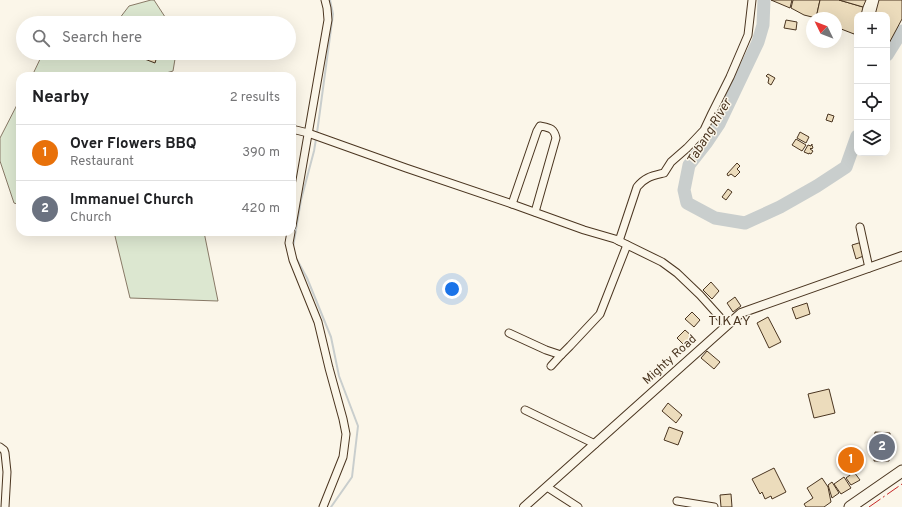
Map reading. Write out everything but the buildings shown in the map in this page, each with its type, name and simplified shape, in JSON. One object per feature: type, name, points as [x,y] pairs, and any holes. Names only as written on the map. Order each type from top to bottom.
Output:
[{"type":"highway","points":[[850,507],[902,471]]},
{"type":"street","points":[[296,203],[328,20],[325,0]]},
{"type":"street","points":[[619,241],[637,187],[642,180],[653,175],[664,173],[671,162],[704,130],[730,77],[748,35],[752,0]]},
{"type":"street","points":[[512,204],[537,131],[540,126],[549,128],[555,132],[556,138],[535,212]]},
{"type":"street","points":[[296,130],[619,241],[662,262],[677,273],[700,295],[727,325]]},
{"type":"street","points":[[860,227],[869,268]]},
{"type":"street","points":[[290,236],[289,243],[293,260],[318,322],[346,434],[343,457],[323,507]]},
{"type":"street","points":[[551,366],[560,354],[570,346],[600,314],[627,246]]},
{"type":"street","name":"Mighty Road","points":[[524,507],[742,313],[772,301],[902,256]]},
{"type":"street","points":[[509,333],[546,350],[560,354]]},
{"type":"street","points":[[525,410],[595,444]]},
{"type":"street","points":[[0,447],[5,452],[7,472],[5,507]]},
{"type":"street","points":[[547,487],[578,507]]},
{"type":"street","points":[[678,501],[714,507]]},
{"type":"green space","points":[[154,0],[164,16],[121,16],[129,6]]},
{"type":"green space","points":[[40,60],[175,60],[173,71],[170,72],[34,72]]},
{"type":"green space","points":[[16,107],[16,204],[14,203],[0,161],[0,138]]},
{"type":"green space","points":[[115,236],[205,236],[218,301],[130,298]]},
{"type":"waterway","points":[[317,133],[333,14],[330,0]]},
{"type":"waterway","name":"Tabang River","points":[[764,0],[763,25],[758,42],[719,124],[689,165],[684,190],[687,203],[715,218],[745,223],[780,207],[817,186],[846,167],[854,144]]},
{"type":"waterway","name":"Tabang River","points":[[890,50],[902,31]]},
{"type":"waterway","points":[[296,229],[301,200],[316,139]]},
{"type":"waterway","points":[[293,247],[295,236]]},
{"type":"waterway","points":[[295,256],[307,278],[331,337],[339,376],[358,426],[352,477],[331,507]]},
{"type":"power","points":[[869,507],[902,484]]},
{"type":"place","name":"Immanuel Church","points":[[882,447]]},
{"type":"place","name":"Over Flowers BBQ","points":[[851,460]]},
{"type":"district","name":"TIKAY","points":[[730,321]]}]
